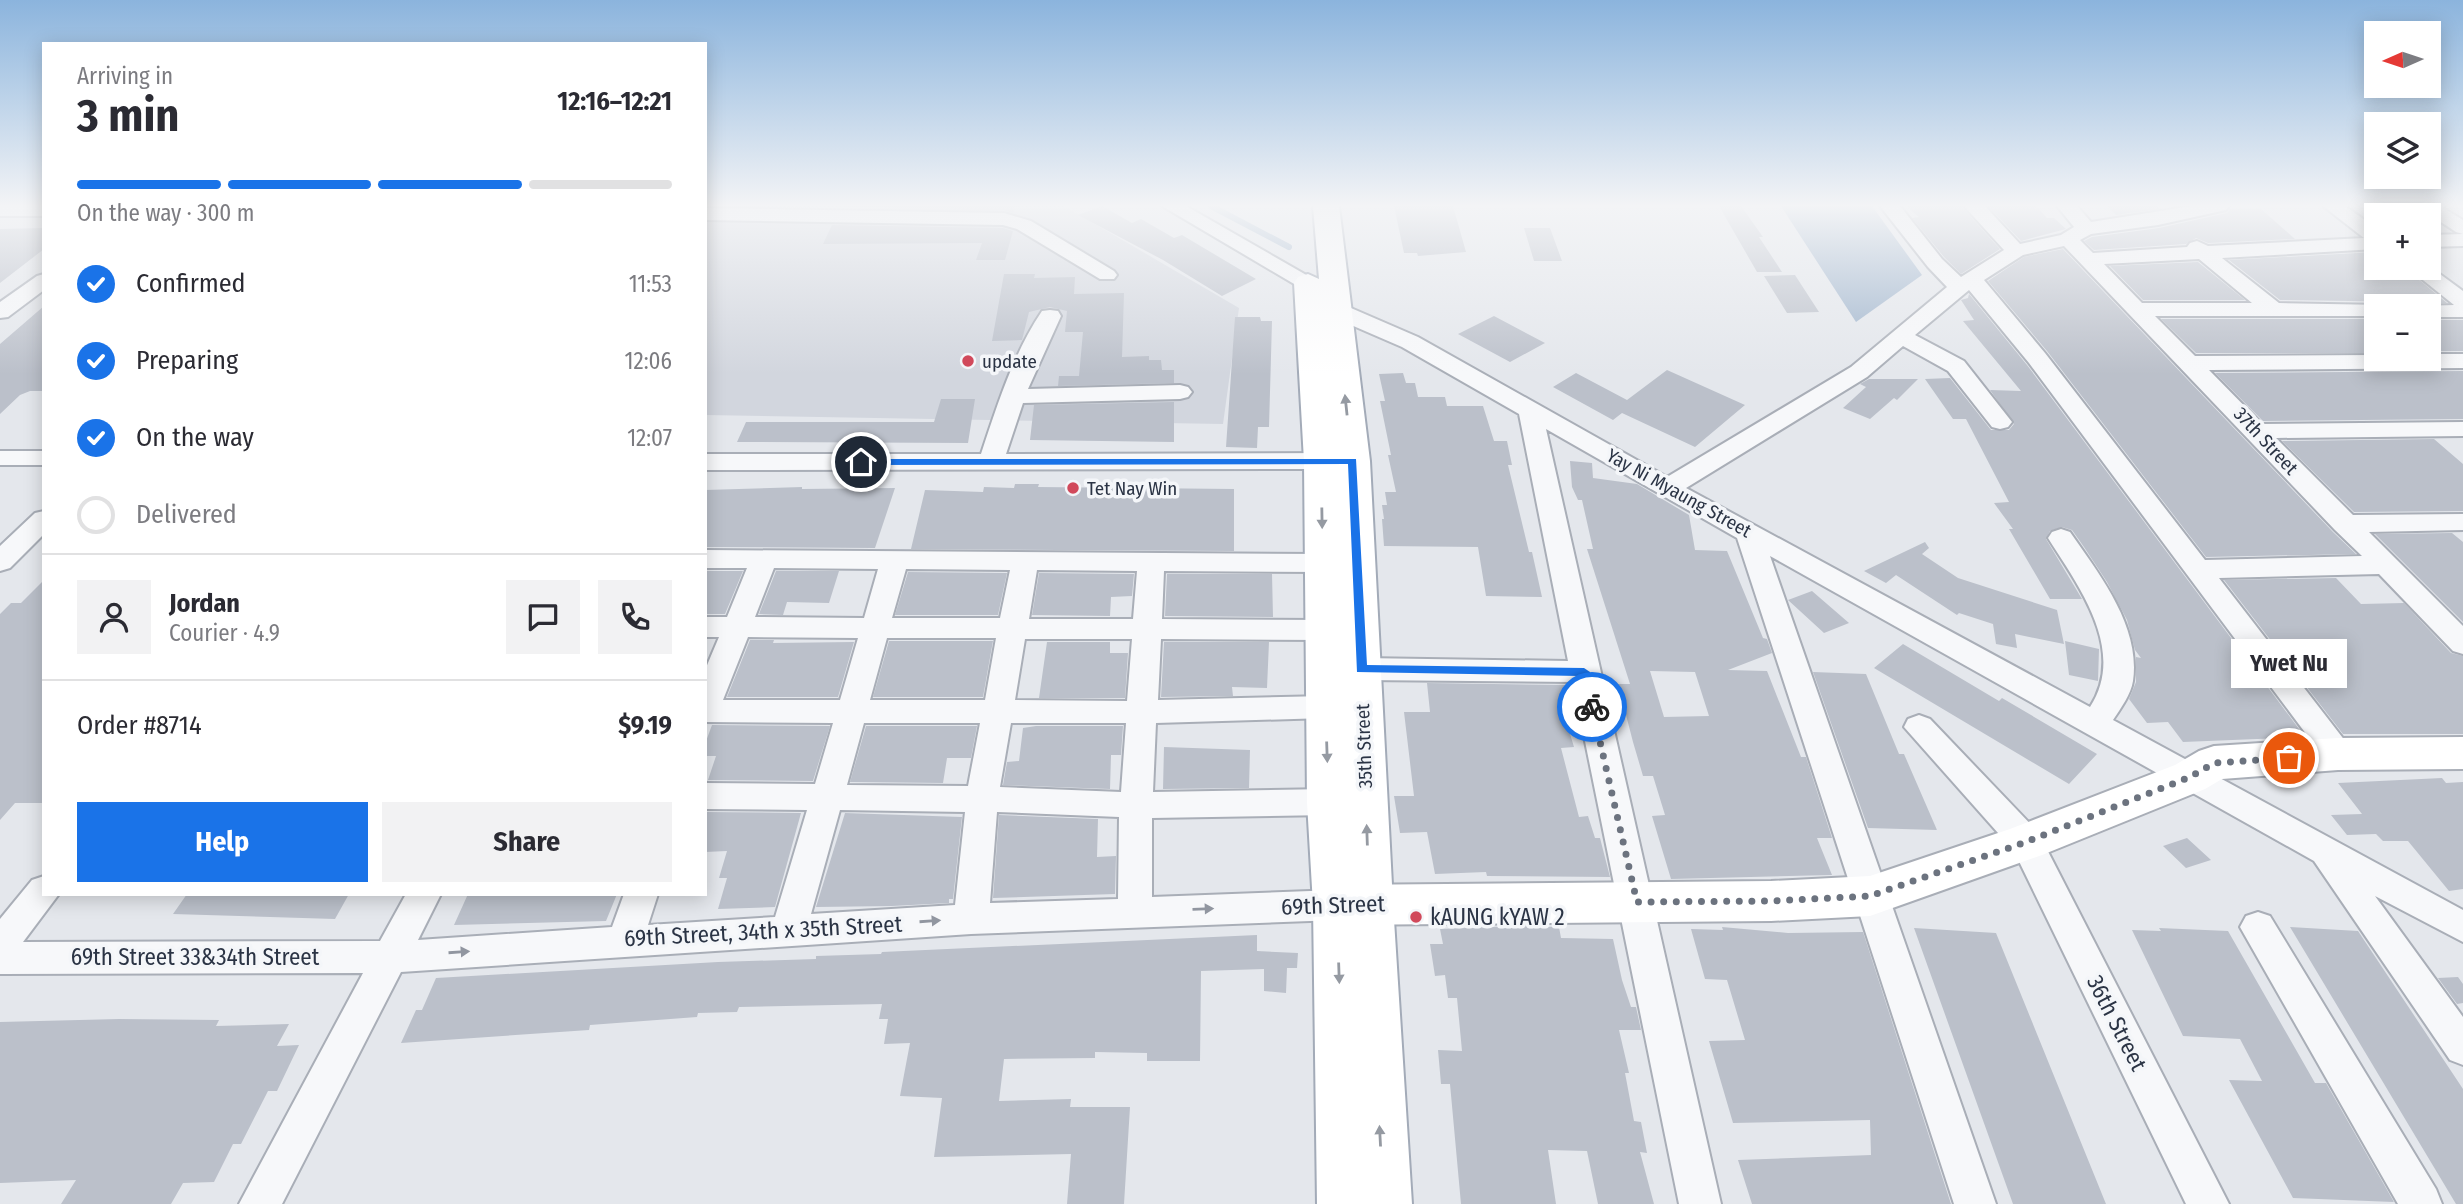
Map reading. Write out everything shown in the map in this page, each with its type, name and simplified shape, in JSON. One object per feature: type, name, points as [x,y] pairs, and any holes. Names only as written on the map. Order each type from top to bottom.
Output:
[{"type":"main road","name":"35th Street","points":[[1306,262],[1337,461],[1362,669],[1345,1204]]},
{"type":"main road","name":"35th Street","points":[[1331,262],[1336,310],[1337,461],[1323,563],[1329,802],[1353,904],[1384,1204]]},
{"type":"main road","name":"69th Street","points":[[1353,904],[1771,901],[1870,896],[2026,842],[2190,777],[2214,763],[2338,754],[2463,753]]},
{"type":"street","points":[[1086,262],[1107,275]]},
{"type":"street","name":"Yay Ni Myaung Street","points":[[1270,262],[1308,284],[1336,310],[1410,342],[1667,488],[2463,927]]},
{"type":"street","points":[[1935,262],[1965,283],[2037,358],[2338,754]]},
{"type":"street","points":[[1667,488],[1859,372],[1965,283],[1998,262]]},
{"type":"street","name":"37th Street","points":[[2091,262],[2258,431],[2344,524],[2459,637]]},
{"type":"street","points":[[2216,262],[2274,310]]},
{"type":"street","points":[[2433,280],[2462,303]]},
{"type":"street","points":[[0,312],[42,281]]},
{"type":"street","points":[[2441,308],[2462,303]]},
{"type":"street","points":[[2139,309],[2364,310]]},
{"type":"street","points":[[991,461],[1030,351],[1050,316]]},
{"type":"street","points":[[1900,336],[1956,366],[2000,422]]},
{"type":"street","points":[[2192,363],[2463,361]]},
{"type":"street","points":[[1012,396],[1181,392]]},
{"type":"street","points":[[1530,409],[1584,672],[1637,902],[1700,1204]]},
{"type":"street","points":[[2258,431],[2463,429]]},
{"type":"street","points":[[0,458],[42,458]]},
{"type":"street","points":[[707,462],[1337,461]]},
{"type":"street","points":[[0,562],[42,521]]},
{"type":"street","points":[[2344,524],[2463,522]]},
{"type":"street","points":[[1748,532],[1975,1204]]},
{"type":"street","points":[[2061,538],[2096,591],[2117,639],[2118,683],[2095,724]]},
{"type":"street","points":[[707,559],[1323,563]]},
{"type":"street","points":[[707,704],[764,559]]},
{"type":"street","points":[[789,930],[895,559]]},
{"type":"street","points":[[971,919],[982,799],[1025,560]]},
{"type":"street","points":[[1135,912],[1136,805],[1151,560]]},
{"type":"street","points":[[2198,569],[2385,565]]},
{"type":"street","points":[[707,626],[1324,630]]},
{"type":"street","points":[[1362,669],[1584,672]]},
{"type":"street","points":[[707,709],[1141,712],[1326,707]]},
{"type":"street","name":"36th Street","points":[[1919,727],[2026,842],[2208,1204]]},
{"type":"street","points":[[707,796],[982,799],[1136,805],[1329,802]]},
{"type":"street","points":[[2324,850],[2463,1048]]},
{"type":"street","points":[[0,945],[42,892]]},
{"type":"street","points":[[260,1204],[423,896]]},
{"type":"street","points":[[625,940],[640,896]]},
{"type":"street","name":"69th Street","points":[[1135,912],[1353,904]]},
{"type":"street","name":"69th Street, 34th x 35th Street","points":[[391,957],[789,930],[1135,912]]},
{"type":"street","points":[[2258,927],[2421,1204]]},
{"type":"street","name":"69th Street 33&34th Street","points":[[0,958],[391,957]]},
{"type":"shaded area","name":"update","points":[[707,262],[1160,262],[1239,308],[1223,424],[707,415]]},
{"type":"water","points":[[1817,262],[1913,262],[1922,275],[1856,322]]},
{"type":"building","points":[[0,262],[27,262],[0,283]]},
{"type":"building","points":[[1167,262],[1228,262],[1256,279],[1222,296]]},
{"type":"building","points":[[1751,262],[1776,262],[1782,272],[1757,272]]},
{"type":"building","points":[[1949,262],[1979,262],[1961,274]]},
{"type":"building","points":[[2016,262],[2076,262],[2356,554],[2206,557],[2047,351],[1988,281]]},
{"type":"building","points":[[2198,262],[2245,300],[2143,300],[2110,266]]},
{"type":"building","points":[[2232,262],[2364,262],[2364,280],[2419,280],[2436,294],[2364,294],[2364,301],[2280,300]]},
{"type":"building","points":[[1004,274],[1035,274],[1034,278],[1075,277],[1074,294],[1124,293],[1122,357],[1149,356],[1149,360],[1161,360],[1162,370],[1174,370],[1174,383],[1058,386],[1059,376],[1079,376],[1083,332],[1065,332],[1067,311],[1050,307],[1029,312],[1022,340],[992,341]]},
{"type":"building","points":[[1795,275],[1819,312],[1787,313],[1764,276]]},
{"type":"building","points":[[1969,294],[2027,365],[2305,737],[2183,742],[2168,722],[2147,723],[2129,699],[2136,682],[2136,657],[2141,658],[2135,650],[2127,620],[2084,547],[2072,530],[2062,527],[2050,531],[2046,539],[2082,599],[2050,599],[2009,529],[2013,529],[1994,503],[2009,502],[1966,419],[1953,419],[1925,379],[1950,378],[1991,430],[2009,430],[2014,424],[1990,390],[2021,391],[1963,321],[1974,320],[1961,300],[1968,298]]},
{"type":"building","points":[[42,308],[42,391],[30,391],[20,395],[0,414],[0,344]]},
{"type":"building","points":[[1494,316],[1545,343],[1510,362],[1458,334]]},
{"type":"building","points":[[1235,317],[1260,317],[1261,321],[1272,321],[1269,427],[1258,427],[1257,448],[1226,447]]},
{"type":"building","points":[[2161,319],[2364,319],[2364,353],[2196,353]]},
{"type":"building","points":[[2441,320],[2463,320],[2463,351],[2441,351]]},
{"type":"building","points":[[1667,370],[1745,405],[1695,447],[1622,413],[1613,420],[1553,387],[1576,373],[1627,400]]},
{"type":"building","points":[[2463,371],[2463,419],[2263,421],[2215,373]]},
{"type":"building","points":[[1403,373],[1406,383],[1415,383],[1418,397],[1445,397],[1447,406],[1483,406],[1494,441],[1507,441],[1512,465],[1508,465],[1542,597],[1486,596],[1478,547],[1384,546],[1382,505],[1387,505],[1385,492],[1396,492],[1380,401],[1385,401],[1379,374]]},
{"type":"building","points":[[1869,379],[1918,379],[1897,400],[1894,398],[1870,419],[1843,408],[1866,387],[1860,384]]},
{"type":"building","points":[[941,399],[975,399],[968,443],[737,442],[746,422],[934,422]]},
{"type":"building","points":[[1174,402],[1174,442],[1030,440],[1034,405]]},
{"type":"building","points":[[2434,439],[2463,464],[2463,511],[2354,512],[2282,441]]},
{"type":"building","points":[[1570,461],[1592,463],[1593,478],[1637,484],[1689,515],[1695,550],[1727,551],[1763,638],[1767,639],[1772,653],[1728,670],[1767,671],[1801,757],[1806,757],[1832,838],[1817,838],[1832,875],[1671,879],[1652,816],[1665,815],[1653,776],[1643,776],[1633,742],[1618,684],[1630,684],[1587,549],[1593,549],[1582,500],[1578,500],[1572,487]],"holes":[[[1650,671],[1695,672],[1709,716],[1664,717]]]},
{"type":"building","points":[[1015,484],[1039,484],[1038,487],[1234,489],[1234,551],[911,549],[925,490],[983,492],[984,487],[1014,488]]},
{"type":"building","points":[[895,488],[875,548],[707,547],[707,490]]},
{"type":"building","points":[[2452,533],[2463,542],[2463,622],[2375,534]]},
{"type":"building","points":[[1925,542],[1929,548],[1922,554],[1958,578],[2057,610],[2064,644],[2015,634],[2017,648],[1996,644],[1993,624],[1959,613],[1957,615],[1896,575],[1886,583],[1864,571]]},
{"type":"building","points":[[707,571],[743,571],[725,614],[707,614]]},
{"type":"building","points":[[776,571],[839,571],[829,603],[787,602],[783,615],[759,614]]},
{"type":"building","points":[[908,572],[1007,573],[998,615],[895,615]]},
{"type":"building","points":[[1039,573],[1134,574],[1132,596],[1111,597],[1110,616],[1032,615]]},
{"type":"building","points":[[1167,574],[1272,574],[1273,617],[1165,616]]},
{"type":"building","points":[[2336,578],[2361,604],[2404,603],[2451,653],[2463,656],[2463,734],[2343,734],[2224,580]]},
{"type":"building","points":[[42,582],[42,803],[15,803],[0,820],[0,614],[11,603],[21,603]]},
{"type":"building","points":[[1812,591],[1849,623],[1824,633],[1788,600]]},
{"type":"building","points":[[750,640],[774,640],[773,643],[854,642],[838,697],[727,697]]},
{"type":"building","points":[[889,641],[993,641],[983,697],[873,697]]},
{"type":"building","points":[[2065,641],[2099,649],[2098,681],[2069,675]]},
{"type":"building","points":[[1047,642],[1110,642],[1110,653],[1128,653],[1125,698],[1039,698]]},
{"type":"building","points":[[1164,642],[1269,642],[1267,688],[1232,687],[1233,696],[1161,697]]},
{"type":"building","points":[[1903,644],[1999,701],[2002,698],[2097,754],[2069,784],[1874,668]]},
{"type":"building","points":[[1813,672],[1866,674],[1899,754],[1904,754],[1937,830],[1868,828]]},
{"type":"building","points":[[1427,683],[1565,685],[1571,714],[1564,714],[1574,747],[1561,748],[1579,817],[1588,816],[1595,838],[1600,838],[1610,877],[1487,876],[1486,872],[1435,874],[1427,832],[1400,833],[1394,796],[1414,796],[1404,712],[1430,712]]},
{"type":"building","points":[[712,725],[830,726],[813,781],[708,780],[716,756],[707,756],[707,739]]},
{"type":"building","points":[[866,726],[977,726],[971,758],[947,758],[943,783],[850,782]]},
{"type":"building","points":[[1123,726],[1121,755],[1111,755],[1110,789],[1003,785],[1007,762],[1019,761],[1023,728]]},
{"type":"building","points":[[1164,747],[1250,750],[1249,788],[1163,789]]},
{"type":"building","points":[[2442,778],[2446,783],[2463,782],[2463,889],[2449,891],[2408,841],[2383,841],[2376,834],[2347,835],[2331,815],[2362,814],[2338,783]]},
{"type":"building","points":[[707,812],[801,813],[775,907],[718,909],[727,878],[719,878],[727,851],[707,852]]},
{"type":"building","points":[[845,813],[962,817],[953,899],[949,899],[949,903],[816,907]]},
{"type":"building","points":[[999,815],[1098,819],[1097,857],[1116,856],[1115,894],[993,898]]},
{"type":"building","points":[[2187,838],[2211,860],[2186,868],[2163,846]]},
{"type":"building","points":[[186,896],[348,896],[335,919],[173,914]]},
{"type":"building","points":[[467,896],[616,896],[606,921],[454,925]]},
{"type":"building","points":[[1559,927],[1561,938],[1613,939],[1622,980],[1631,1007],[1636,1007],[1641,1030],[1619,1030],[1629,1073],[1625,1073],[1634,1121],[1641,1122],[1647,1153],[1640,1152],[1654,1204],[1598,1204],[1587,1151],[1548,1150],[1556,1204],[1461,1204],[1450,1084],[1441,1084],[1438,1050],[1462,1051],[1457,998],[1448,998],[1445,975],[1435,976],[1430,944],[1443,944],[1440,929]]},
{"type":"building","points":[[1722,927],[1788,933],[1863,932],[1951,1204],[1752,1204],[1738,1160],[1871,1155],[1870,1120],[1733,1123],[1709,1041],[1745,1040],[1727,980],[1705,979],[1691,929],[1723,930]]},
{"type":"building","points":[[2290,927],[2358,931],[2463,1089],[2463,1204],[2456,1204]]},
{"type":"building","points":[[1914,928],[1996,933],[2106,1204],[2013,1204]]},
{"type":"building","points":[[2159,928],[2228,931],[2315,1083],[2326,1083],[2394,1202],[2293,1198],[2229,1080],[2262,1081],[2240,1039],[2183,1036],[2132,930],[2161,931]]},
{"type":"building","points":[[1257,935],[1257,951],[1298,953],[1297,968],[1287,968],[1286,993],[1264,991],[1264,969],[1201,971],[1200,1061],[1147,1061],[1147,1053],[1095,1052],[1095,1058],[1004,1059],[999,1101],[1071,1099],[1070,1107],[1130,1107],[1124,1204],[1067,1204],[1071,1154],[934,1157],[942,1098],[900,1096],[910,1043],[884,1044],[888,1019],[879,1019],[882,1004],[739,1007],[737,1012],[698,1013],[697,1017],[590,1025],[589,1030],[401,1043],[416,1010],[422,1010],[436,978],[816,959],[816,956],[882,952]]},
{"type":"building","points":[[2458,977],[2463,984],[2463,1003],[2457,1004],[2438,978]]},
{"type":"building","points":[[219,1020],[216,1026],[289,1024],[277,1046],[299,1045],[277,1091],[268,1091],[241,1144],[233,1144],[214,1182],[183,1183],[171,1204],[61,1204],[76,1180],[0,1183],[0,1022]]},
{"type":"way so far","points":[[1592,707],[1637,902],[1771,901],[1870,896],[2026,842],[2190,777],[2214,763],[2289,758]]},
{"type":"place","name":"update","points":[[968,361]]},
{"type":"place","name":"Tet Nay Win","points":[[1073,488]]},
{"type":"place","name":"Ywet Nu","points":[[2289,758]]},
{"type":"place","name":"kAUNG kYAW 2","points":[[1416,917]]},
{"type":"route","points":[[861,462],[1353,461],[1362,669],[1584,672],[1592,707]]}]
